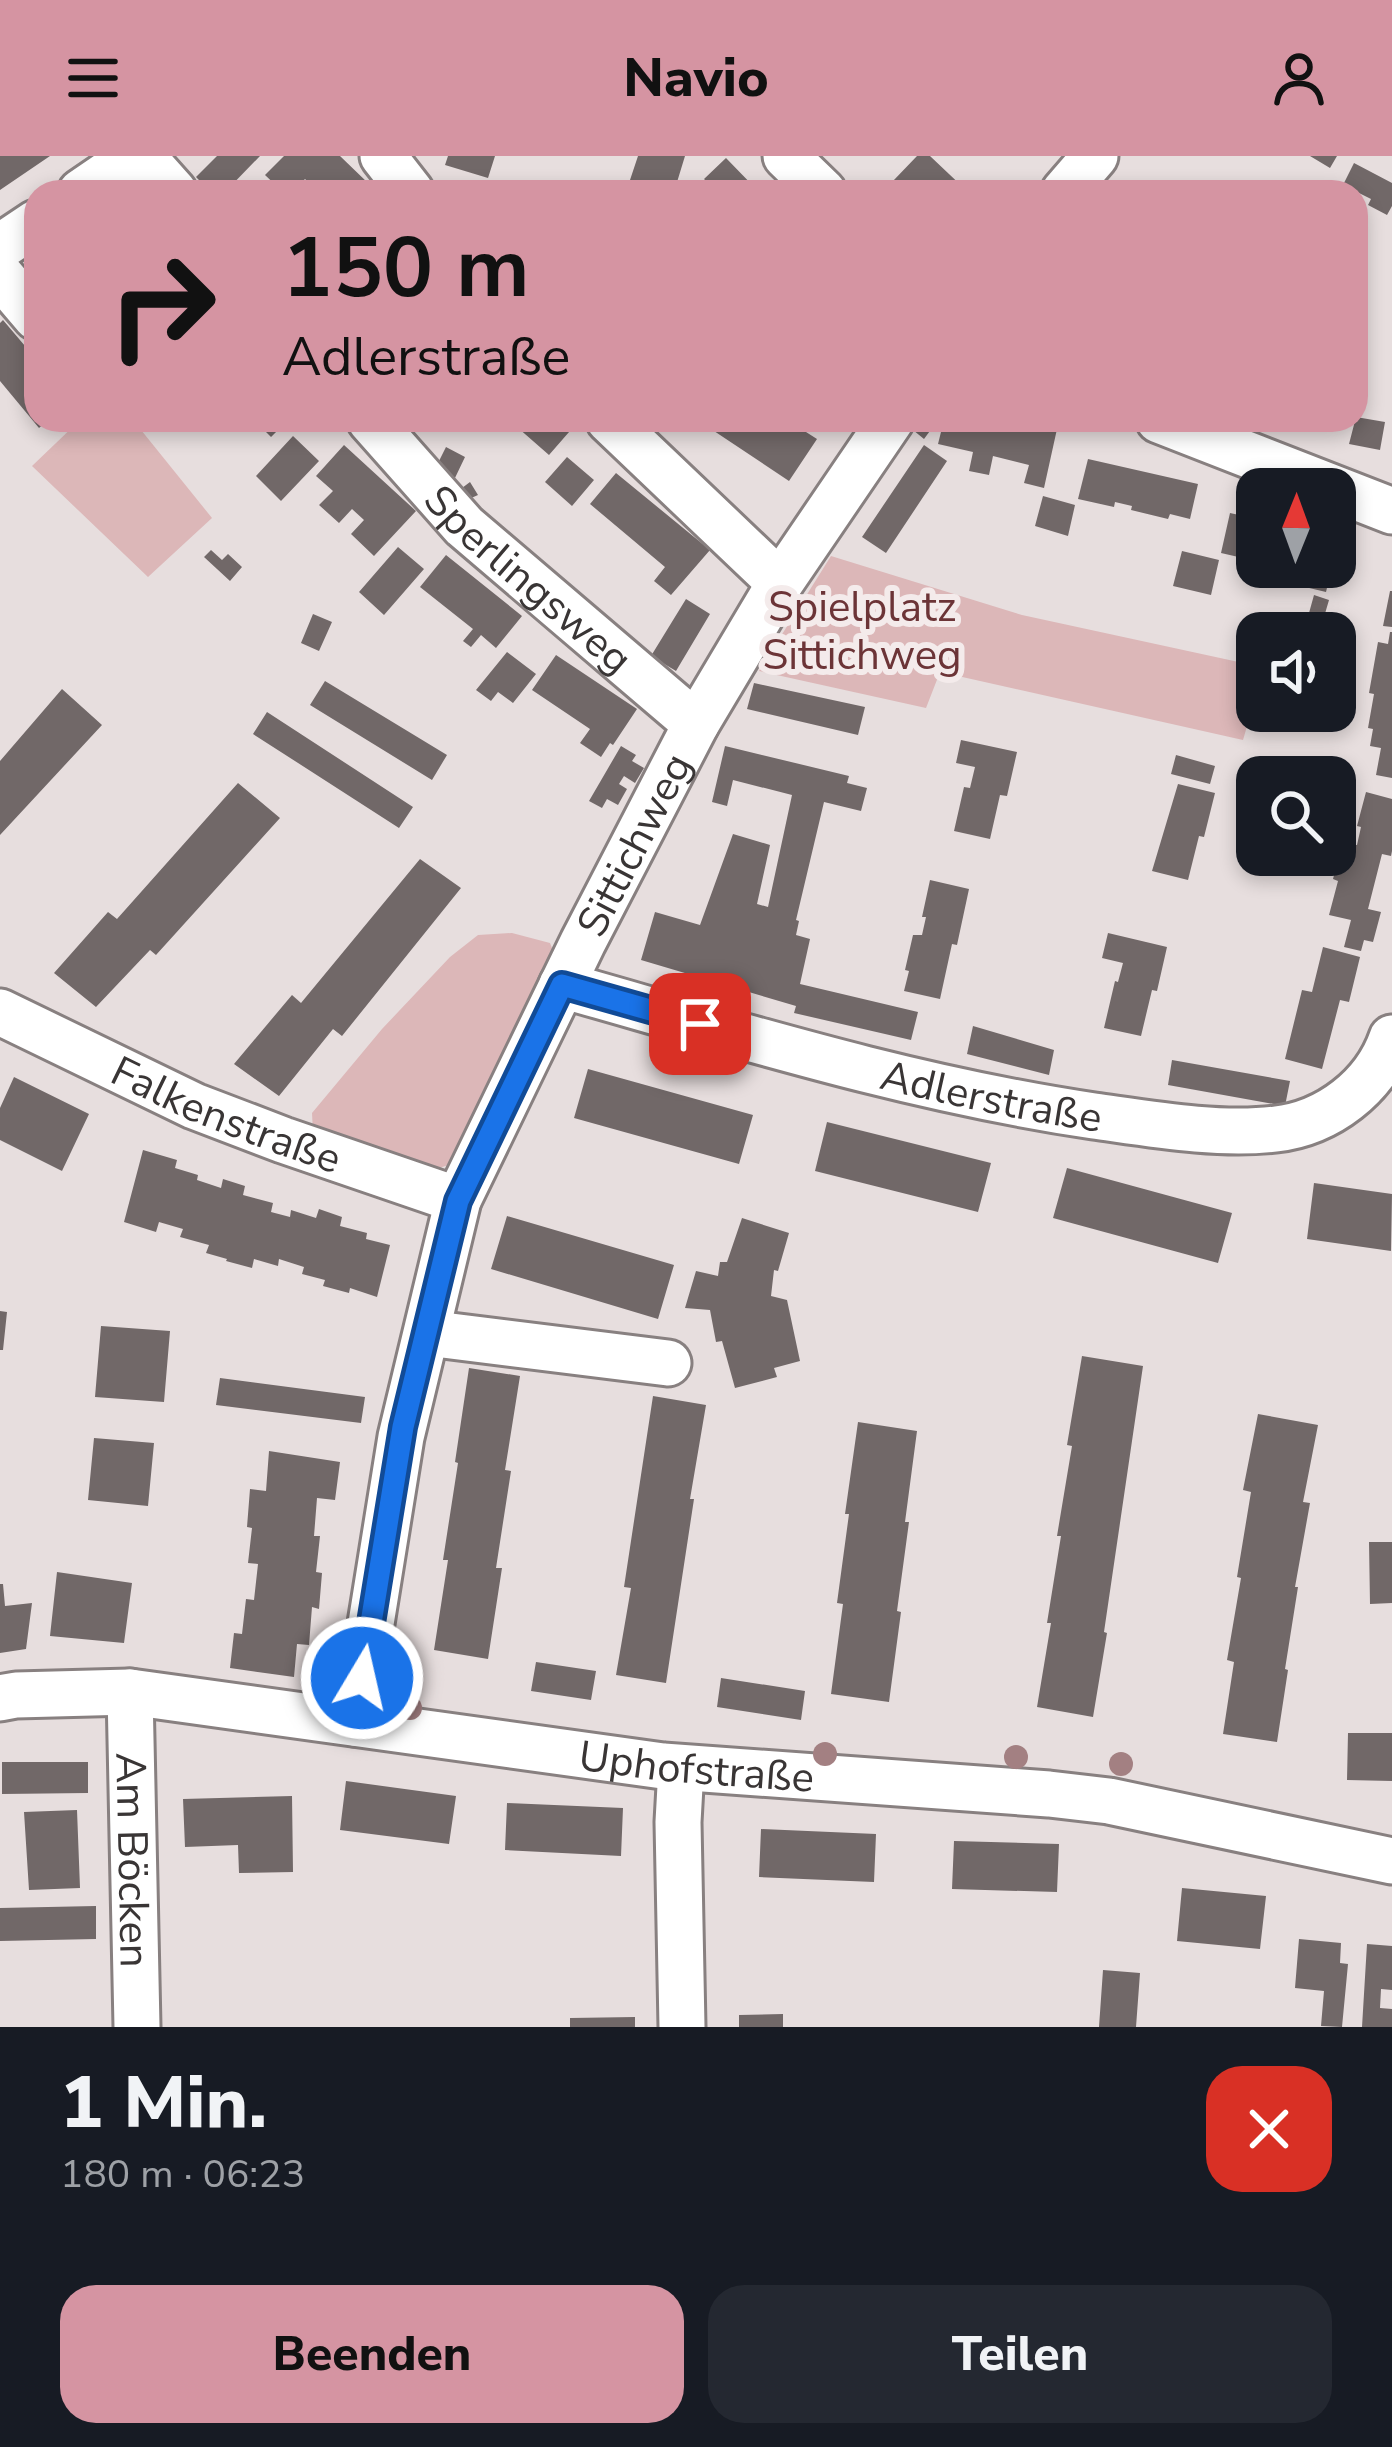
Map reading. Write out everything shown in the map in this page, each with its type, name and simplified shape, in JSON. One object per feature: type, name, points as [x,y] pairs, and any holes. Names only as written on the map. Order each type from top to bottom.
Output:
[{"type":"street","points":[[100,180],[138,156],[162,180]]},
{"type":"street","points":[[383,156],[402,180]]},
{"type":"street","points":[[786,156],[811,180]]},
{"type":"street","points":[[1074,180],[1095,156]]},
{"type":"street","points":[[0,275],[24,303]]},
{"type":"street","name":"Sperlingsweg","points":[[381,432],[464,526],[696,724]]},
{"type":"street","points":[[622,432],[780,583]]},
{"type":"street","name":"Sittichweg","points":[[355,1723],[403,1427],[458,1201],[696,724],[780,583],[883,432]]},
{"type":"street","points":[[1190,432],[1392,511]]},
{"type":"street","name":"Adlerstraße","points":[[562,985],[941,1089],[1138,1122],[1228,1130],[1278,1129],[1311,1120],[1343,1103],[1364,1086],[1392,1038]]},
{"type":"street","name":"Falkenstraße","points":[[0,1012],[194,1106],[458,1201]]},
{"type":"street","points":[[427,1333],[668,1363]]},
{"type":"street","name":"Uphofstraße","points":[[0,1698],[130,1692],[681,1768],[1015,1790],[1109,1801],[1392,1862]]},
{"type":"street","name":"Am Böcken","points":[[130,1692],[137,2027]]},
{"type":"street","points":[[681,1768],[682,2027]]},
{"type":"green space","points":[[67,432],[143,432],[212,518],[148,577],[32,466]]},
{"type":"green space","name":"Spielplatz Sittichweg","points":[[831,556],[1022,615],[1236,661],[1236,732],[1245,732],[1243,740],[940,672],[926,708],[759,671]]},
{"type":"green space","points":[[512,933],[550,943],[558,963],[461,1161],[433,1170],[313,1133],[312,1113],[450,957],[478,935]]},
{"type":"building","points":[[0,156],[50,156],[0,190]]},
{"type":"building","points":[[217,156],[260,156],[237,180],[196,177]]},
{"type":"building","points":[[284,156],[340,156],[365,180],[270,180],[265,175]]},
{"type":"building","points":[[448,156],[495,156],[488,178],[445,165]]},
{"type":"building","points":[[638,156],[685,156],[678,180],[630,180]]},
{"type":"building","points":[[917,156],[930,156],[955,180],[894,180]]},
{"type":"building","points":[[1310,156],[1337,156],[1330,168]]},
{"type":"building","points":[[726,158],[747,180],[705,180]]},
{"type":"building","points":[[1354,163],[1392,183],[1387,215],[1368,205],[1368,180],[1346,180]]},
{"type":"building","points":[[3,320],[24,345],[24,410],[0,381]]},
{"type":"building","points":[[1368,419],[1385,422],[1380,450],[1349,444],[1352,432],[1368,432]]},
{"type":"building","points":[[523,432],[569,432],[549,455]]},
{"type":"building","points":[[716,432],[806,432],[817,439],[789,481]]},
{"type":"building","points":[[941,432],[1056,432],[1044,488],[1024,483],[1029,465],[993,456],[989,475],[969,471],[973,452],[938,444]]},
{"type":"building","points":[[293,436],[319,461],[281,501],[256,476]]},
{"type":"building","points":[[344,445],[416,511],[374,556],[351,534],[364,520],[352,509],[339,523],[319,505],[333,491],[316,476]]},
{"type":"building","points":[[924,445],[947,461],[886,553],[862,537]]},
{"type":"building","points":[[446,447],[465,457],[454,480],[434,471]]},
{"type":"building","points":[[567,457],[594,480],[572,506],[545,482]]},
{"type":"building","points":[[1088,459],[1198,484],[1190,519],[1170,514],[1168,519],[1115,502],[1114,507],[1078,499]]},
{"type":"building","points":[[616,473],[710,550],[671,595],[654,581],[665,567],[590,504]]},
{"type":"building","points":[[470,482],[478,495],[469,499],[462,488]]},
{"type":"building","points":[[1043,496],[1075,505],[1068,536],[1035,526]]},
{"type":"building","points":[[1230,513],[1236,514],[1236,556],[1221,553]]},
{"type":"building","points":[[398,547],[424,569],[384,615],[359,592]]},
{"type":"building","points":[[211,550],[222,560],[228,554],[242,567],[230,581],[204,557]]},
{"type":"building","points":[[1182,551],[1219,560],[1211,595],[1173,586]]},
{"type":"building","points":[[446,555],[522,616],[496,648],[481,635],[471,647],[463,641],[473,629],[420,587]]},
{"type":"building","points":[[1392,591],[1392,627],[1383,626]]},
{"type":"building","points":[[1314,595],[1329,600],[1325,612],[1309,612]]},
{"type":"building","points":[[686,599],[710,614],[676,671],[651,656]]},
{"type":"building","points":[[313,614],[332,622],[319,651],[301,643]]},
{"type":"building","points":[[1390,632],[1392,778],[1376,775],[1381,748],[1370,746],[1373,729],[1368,728],[1378,642],[1388,644]]},
{"type":"building","points":[[507,652],[536,674],[513,703],[498,692],[491,701],[476,690]]},
{"type":"building","points":[[556,655],[637,709],[601,757],[580,743],[590,729],[532,690]]},
{"type":"building","points":[[325,681],[447,755],[432,780],[310,705]]},
{"type":"building","points":[[754,683],[865,707],[858,735],[747,709]]},
{"type":"building","points":[[62,689],[102,725],[0,835],[0,761]]},
{"type":"building","points":[[267,712],[413,807],[399,828],[253,734]]},
{"type":"building","points":[[961,740],[1017,752],[990,839],[954,831],[964,787],[970,788],[975,767],[956,763]]},
{"type":"building","points":[[621,746],[636,755],[632,761],[644,768],[635,783],[624,776],[619,784],[627,789],[618,805],[607,799],[602,808],[589,801]]},
{"type":"building","points":[[725,746],[849,776],[847,783],[867,788],[861,811],[824,802],[796,920],[796,935],[810,939],[800,984],[918,1012],[911,1040],[794,1013],[796,1006],[641,960],[655,912],[700,925],[733,834],[770,845],[757,904],[768,907],[792,795],[733,780],[727,806],[712,802]]},
{"type":"building","points":[[1176,755],[1215,766],[1210,784],[1171,774]]},
{"type":"building","points":[[238,783],[280,818],[156,955],[150,950],[96,1007],[54,973],[108,912],[117,919]]},
{"type":"building","points":[[1178,784],[1215,793],[1188,880],[1152,871]]},
{"type":"building","points":[[1366,792],[1392,799],[1391,856],[1382,854],[1368,909],[1381,912],[1373,942],[1364,940],[1361,951],[1344,947],[1351,920],[1329,915],[1338,881],[1334,876],[1356,876],[1361,827],[1357,826]]},
{"type":"building","points":[[420,859],[461,888],[342,1036],[333,1029],[279,1096],[234,1064],[292,995],[301,1003]]},
{"type":"building","points":[[930,880],[969,889],[940,999],[904,991],[913,935],[922,935]]},
{"type":"building","points":[[1108,933],[1167,947],[1141,1036],[1104,1028],[1123,963],[1102,958]]},
{"type":"building","points":[[1323,947],[1360,957],[1349,1002],[1340,1000],[1322,1069],[1285,1059],[1302,990],[1312,992]]},
{"type":"building","points":[[973,1026],[1054,1050],[1049,1075],[967,1054]]},
{"type":"building","points":[[1172,1060],[1290,1081],[1285,1106],[1168,1085]]},
{"type":"building","points":[[588,1069],[753,1115],[739,1164],[574,1118]]},
{"type":"building","points":[[14,1077],[89,1114],[62,1171],[0,1140],[0,1108]]},
{"type":"building","points":[[827,1122],[991,1163],[978,1212],[815,1171]]},
{"type":"building","points":[[143,1150],[177,1160],[175,1168],[198,1175],[197,1180],[221,1188],[223,1179],[245,1186],[243,1195],[273,1203],[271,1212],[290,1217],[291,1210],[316,1218],[319,1209],[342,1217],[340,1226],[390,1245],[377,1297],[323,1286],[325,1280],[302,1274],[304,1267],[279,1259],[278,1266],[254,1259],[252,1268],[226,1261],[206,1253],[209,1245],[180,1237],[183,1229],[159,1222],[156,1232],[124,1222]]},
{"type":"building","points":[[1067,1168],[1232,1213],[1218,1263],[1053,1218]]},
{"type":"building","points":[[1314,1183],[1392,1194],[1391,1251],[1307,1239]]},
{"type":"building","points":[[507,1216],[674,1265],[658,1319],[491,1269]]},
{"type":"building","points":[[742,1218],[789,1233],[778,1271],[774,1270],[771,1296],[787,1300],[800,1361],[774,1368],[777,1377],[735,1388],[722,1341],[716,1342],[710,1310],[685,1308],[696,1271],[718,1276],[720,1262],[727,1262]]},
{"type":"building","points":[[0,1311],[7,1312],[3,1350],[0,1350]]},
{"type":"building","points":[[101,1326],[170,1331],[164,1402],[95,1397]]},
{"type":"building","points":[[1082,1356],[1143,1366],[1093,1717],[1037,1707]]},
{"type":"building","points":[[469,1368],[520,1376],[505,1470],[511,1471],[488,1659],[434,1650]]},
{"type":"building","points":[[220,1378],[365,1397],[361,1423],[216,1405]]},
{"type":"building","points":[[653,1396],[706,1405],[666,1683],[616,1675],[631,1588],[624,1587]]},
{"type":"building","points":[[1258,1414],[1318,1425],[1303,1502],[1310,1503],[1277,1742],[1223,1734],[1234,1662],[1227,1660],[1251,1492],[1243,1490]]},
{"type":"building","points":[[858,1422],[917,1431],[889,1702],[831,1694],[843,1604],[837,1603],[849,1514],[845,1514]]},
{"type":"building","points":[[94,1438],[154,1443],[148,1506],[88,1500]]},
{"type":"building","points":[[269,1451],[340,1462],[335,1500],[317,1498],[314,1536],[320,1536],[319,1609],[312,1607],[309,1645],[297,1644],[294,1677],[230,1668],[234,1633],[242,1634],[246,1599],[254,1600],[258,1564],[248,1563],[250,1489],[266,1491]]},
{"type":"building","points":[[1369,1542],[1392,1542],[1392,1603],[1370,1604]]},
{"type":"building","points":[[57,1572],[132,1583],[124,1643],[50,1636]]},
{"type":"building","points":[[0,1584],[5,1606],[32,1603],[26,1649],[0,1653]]},
{"type":"building","points":[[536,1662],[596,1671],[591,1700],[531,1691]]},
{"type":"building","points":[[721,1678],[805,1691],[801,1720],[717,1707]]},
{"type":"building","points":[[1348,1733],[1392,1733],[1392,1781],[1347,1780]]},
{"type":"building","points":[[2,1762],[88,1762],[88,1793],[2,1794]]},
{"type":"building","points":[[346,1781],[456,1796],[449,1844],[340,1830]]},
{"type":"building","points":[[292,1796],[293,1872],[239,1873],[238,1845],[185,1847],[183,1799]]},
{"type":"building","points":[[507,1803],[623,1808],[621,1856],[505,1850]]},
{"type":"building","points":[[77,1810],[80,1888],[29,1890],[24,1812]]},
{"type":"building","points":[[761,1829],[876,1834],[874,1882],[759,1877]]},
{"type":"building","points":[[954,1841],[1059,1844],[1057,1892],[952,1889]]},
{"type":"building","points":[[1182,1888],[1266,1896],[1260,1949],[1177,1941]]},
{"type":"building","points":[[96,1906],[96,1939],[0,1941],[0,1908]]},
{"type":"building","points":[[1299,1939],[1341,1943],[1340,1963],[1348,1964],[1342,2027],[1321,2026],[1324,1991],[1295,1988]]},
{"type":"building","points":[[1367,1944],[1392,1946],[1392,1990],[1381,1989],[1380,2008],[1392,2009],[1392,2027],[1362,2027]]},
{"type":"building","points":[[1103,1970],[1140,1973],[1136,2027],[1099,2027]]},
{"type":"building","points":[[783,2014],[783,2027],[739,2027],[739,2015]]},
{"type":"building","points":[[635,2017],[635,2027],[570,2027],[570,2018]]},
{"type":"route","points":[[362,1678],[403,1427],[458,1201],[562,985],[700,1024]]}]
